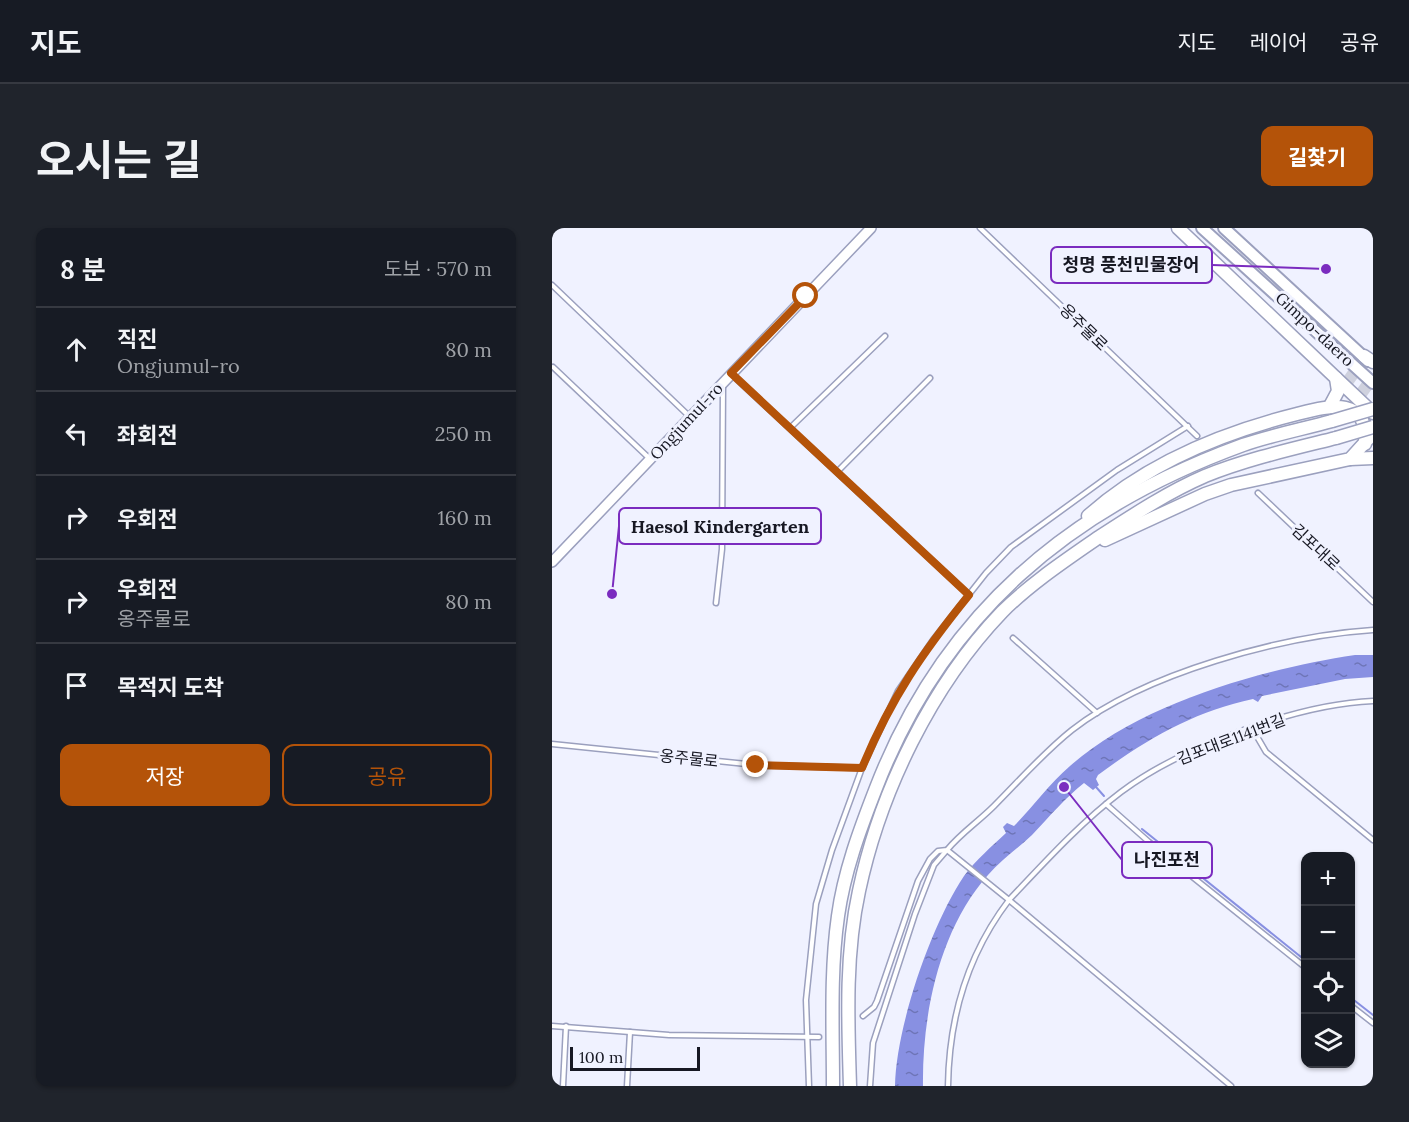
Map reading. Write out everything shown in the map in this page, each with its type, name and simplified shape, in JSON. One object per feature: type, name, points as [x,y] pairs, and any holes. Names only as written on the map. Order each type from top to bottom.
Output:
[{"type":"highway","points":[[1178,228],[1341,376]]},
{"type":"highway","points":[[1071,531],[1199,463],[1245,444],[1373,411],[1341,376],[1188,228]]},
{"type":"highway","points":[[1330,406],[1338,393],[1341,376]]},
{"type":"highway","points":[[833,1086],[832,1016],[838,915],[850,861],[887,760],[922,690],[958,639],[1014,578],[1122,489],[1193,448],[1233,431],[1330,406],[1348,408],[1364,420],[1365,444]]},
{"type":"highway","points":[[850,1086],[849,998],[854,918],[869,853],[901,770],[936,699],[972,646],[1004,611],[1072,556],[1132,515],[1203,477],[1280,452],[1373,427]]},
{"type":"highway","points":[[1350,459],[1373,433]]},
{"type":"highway","points":[[1072,556],[1214,491],[1255,479],[1350,459],[1373,458]]},
{"type":"main road","name":"Gimpo-daero","points":[[1202,228],[1373,383]]},
{"type":"main road","name":"Gimpo-daero","points":[[1224,228],[1370,361]]},
{"type":"street","name":"Ongjumul-ro","points":[[552,562],[871,228]]},
{"type":"lane","name":"옹주물로","points":[[980,228],[1197,436]]},
{"type":"lane","points":[[552,285],[689,416]]},
{"type":"lane","points":[[790,428],[885,336]]},
{"type":"lane","points":[[554,367],[650,459]]},
{"type":"lane","points":[[731,373],[969,595]]},
{"type":"lane","points":[[837,471],[930,378]]},
{"type":"lane","points":[[716,603],[722,549],[723,381]]},
{"type":"lane","points":[[808,1086],[806,1037],[808,966],[816,904],[831,850],[862,768],[885,714],[908,674],[996,562],[1028,534],[1117,470],[1188,426]]},
{"type":"lane","name":"김포대로","points":[[1258,493],[1373,602]]},
{"type":"lane","points":[[870,1086],[873,1043],[915,914],[934,865],[959,836],[995,806],[1035,762],[1097,713],[1146,687],[1215,662],[1308,638],[1373,630]]},
{"type":"lane","points":[[1013,638],[1097,713]]},
{"type":"lane","name":"김포대로1141번길","points":[[1009,900],[1090,817],[1133,783],[1166,764],[1252,728],[1308,712],[1373,701]]},
{"type":"lane","points":[[1252,728],[1266,752],[1373,840]]},
{"type":"lane","name":"옹주물로","points":[[552,744],[756,765],[862,768]]},
{"type":"lane","points":[[1107,804],[1157,849],[1301,965]]},
{"type":"lane","points":[[863,1016],[874,1007],[877,1001],[923,870],[938,851],[947,850],[956,854],[1004,897],[1231,1086]]},
{"type":"lane","points":[[948,1086],[950,1041],[960,992],[988,929],[1009,900]]},
{"type":"lane","points":[[1355,1009],[1373,1023]]},
{"type":"lane","points":[[552,1026],[630,1032],[819,1037]]},
{"type":"lane","points":[[563,1086],[566,1026]]},
{"type":"lane","points":[[627,1086],[630,1032]]},
{"type":"water","points":[[1355,655],[1373,655],[1373,677],[1345,679],[1262,696],[1258,702],[1253,699],[1211,711],[1171,728],[1116,762],[1098,775],[1096,779],[1099,785],[1093,790],[1084,783],[1070,795],[1032,835],[988,875],[971,897],[957,921],[937,974],[926,1031],[923,1086],[895,1086],[897,1062],[909,1007],[939,921],[964,876],[1006,833],[1003,827],[1007,823],[1014,826],[1070,766],[1131,724],[1204,692],[1281,669]]},
{"type":"waterway","points":[[1096,787],[1104,796]]},
{"type":"waterway","points":[[1142,829],[1305,960]]},
{"type":"waterway","points":[[1355,1001],[1373,1015]]},
{"type":"tunnel","points":[[1345,375],[1373,395]]},
{"type":"place","name":"청명 풍천민물장어","points":[[1326,269]]},
{"type":"place","name":"Haesol Kindergarten","points":[[612,594]]},
{"type":"place","name":"나진포천","points":[[1064,787]]},
{"type":"route","points":[[756,765],[862,768],[885,714],[908,674],[969,595],[731,373],[806,296]]}]
